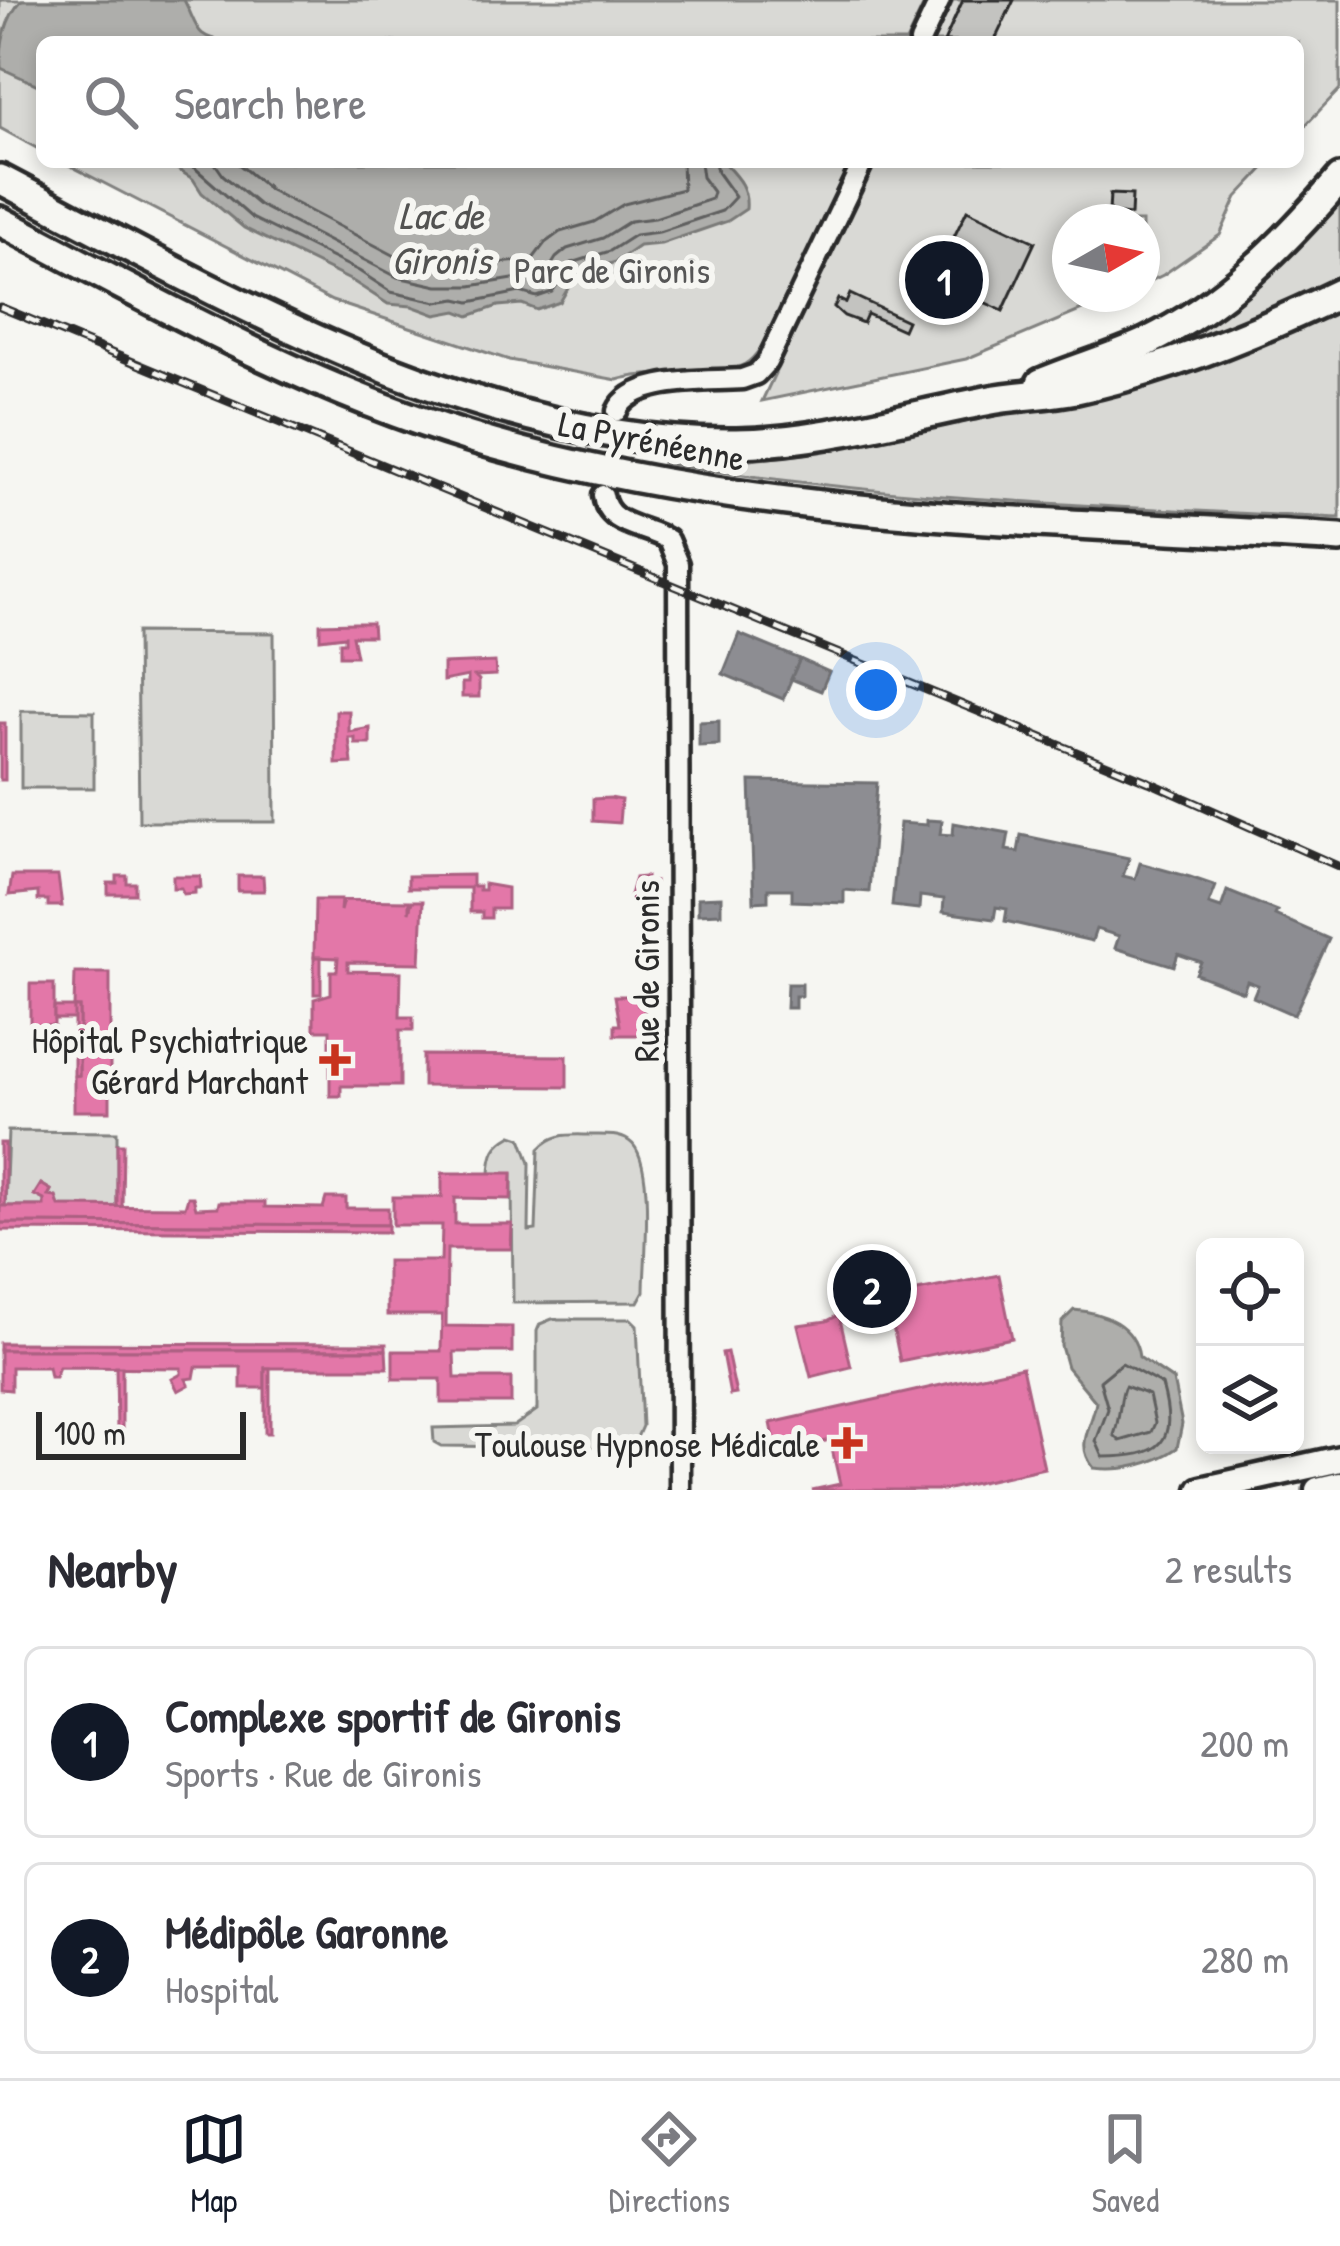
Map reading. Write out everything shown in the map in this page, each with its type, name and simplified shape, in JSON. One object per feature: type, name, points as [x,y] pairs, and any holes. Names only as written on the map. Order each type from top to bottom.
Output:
[{"type":"highway","name":"La Pyrénéenne","points":[[0,178],[304,334],[379,365],[533,415],[679,442],[739,443],[790,440],[1012,395]]},
{"type":"highway","points":[[1012,395],[1148,341],[1216,300],[1286,240],[1340,179]]},
{"type":"highway","name":"La Pyrénéenne","points":[[0,220],[186,318],[316,379],[466,436],[596,470],[840,506],[1340,538]]},
{"type":"highway","points":[[1012,395],[1072,389],[1147,368],[1252,332],[1340,293]]},
{"type":"main road","points":[[1201,1490],[1340,1459]]},
{"type":"main road","points":[[1318,1490],[1340,1485]]},
{"type":"street","points":[[923,36],[940,0]]},
{"type":"street","points":[[617,411],[621,401],[644,387],[756,374],[779,341],[860,168]]},
{"type":"street","name":"Rue de Gironis","points":[[603,495],[604,505],[615,518],[668,540],[678,564],[680,1490]]},
{"type":"green space","points":[[0,0],[926,0],[909,36],[36,36],[36,148],[0,128]]},
{"type":"green space","points":[[949,0],[1340,0],[1340,89],[1304,127],[1304,36],[932,36]]},
{"type":"green space","name":"Parc de Gironis","points":[[75,168],[847,168],[765,342],[751,360],[732,369],[617,380],[509,360],[332,301]]},
{"type":"green space","points":[[871,168],[1264,168],[1237,197],[1220,235],[1160,276],[1160,204],[1052,204],[1052,312],[1077,312],[966,359],[762,401]]},
{"type":"green space","points":[[1340,193],[1340,277],[1204,337],[1158,352],[1156,349]]},
{"type":"green space","points":[[1340,304],[1340,518],[916,494],[663,463],[663,457],[750,460],[804,454],[1064,402]]},
{"type":"green space","points":[[137,632],[274,633],[275,822],[139,822]]},
{"type":"green space","points":[[21,711],[94,712],[94,788],[21,788]]},
{"type":"green space","points":[[8,1131],[117,1132],[117,1207],[59,1206],[56,1197],[48,1196],[51,1190],[41,1184],[35,1195],[44,1200],[44,1206],[5,1206]]},
{"type":"green space","points":[[512,1135],[521,1138],[530,1163],[529,1231],[536,1230],[539,1149],[545,1144],[563,1136],[611,1135],[629,1141],[637,1151],[647,1211],[644,1291],[638,1302],[513,1303],[512,1174],[490,1173],[495,1151]]},
{"type":"green space","points":[[552,1319],[631,1319],[637,1325],[642,1426],[634,1444],[620,1448],[441,1446],[434,1442],[433,1428],[514,1426],[537,1410],[537,1331]]},
{"type":"water","points":[[22,0],[184,0],[195,24],[208,36],[36,36],[36,84],[1,68],[11,15]]},
{"type":"water","name":"Lac de Gironis","points":[[176,168],[728,168],[743,188],[746,209],[728,221],[661,244],[639,246],[616,262],[577,273],[560,302],[537,310],[522,304],[469,316],[457,311],[436,315],[388,304],[244,228],[202,193],[193,179]]},
{"type":"water","points":[[1074,1310],[1116,1322],[1131,1336],[1139,1357],[1173,1380],[1182,1424],[1177,1448],[1137,1466],[1094,1468],[1085,1443],[1096,1402],[1067,1367],[1061,1346],[1062,1322]]},
{"type":"building: Health","points":[[372,623],[373,636],[352,636],[356,656],[340,656],[345,636],[320,639],[320,624]]},
{"type":"building: Health","points":[[495,662],[496,675],[475,676],[479,697],[462,697],[462,683],[468,683],[468,676],[443,681],[443,664]]},
{"type":"building: Health","points":[[336,711],[349,711],[349,732],[370,728],[370,744],[355,744],[355,738],[349,738],[352,763],[336,764]]},
{"type":"building: Health","points":[[0,723],[5,723],[5,780],[0,780]]},
{"type":"building: Health","points":[[593,799],[621,800],[619,823],[593,821]]},
{"type":"building: Health","points":[[472,875],[472,886],[479,890],[484,890],[484,884],[507,888],[507,909],[491,909],[491,918],[482,918],[482,912],[470,912],[470,888],[408,888],[408,876]]},
{"type":"building: Health","points":[[12,876],[58,876],[62,906],[48,906],[48,900],[38,900],[38,892],[9,895]]},
{"type":"building: Health","points":[[117,876],[127,876],[127,883],[135,883],[135,894],[108,894],[108,883],[117,883]]},
{"type":"building: Health","points":[[173,876],[200,876],[201,888],[183,894],[181,888],[173,888]]},
{"type":"building: Health","points":[[238,876],[263,876],[264,891],[238,891]]},
{"type":"building: Health","points":[[646,877],[646,883],[655,882],[655,897],[629,898],[635,878]]},
{"type":"building: Health","points":[[315,900],[341,900],[340,911],[343,900],[409,901],[409,912],[412,901],[423,901],[420,963],[348,962],[348,971],[401,972],[400,1017],[413,1017],[413,1030],[400,1030],[400,1086],[341,1086],[341,1096],[330,1096],[330,1030],[314,1030],[314,999],[331,994],[331,971],[337,971],[338,958],[314,957]]},
{"type":"building: Health","points":[[314,957],[321,957],[321,994],[314,994]]},
{"type":"building: Health","points":[[75,973],[110,973],[110,1111],[74,1111],[74,1076],[79,1075]]},
{"type":"building: Health","points":[[30,984],[54,984],[54,1025],[30,1024]]},
{"type":"building: Health","points":[[615,996],[639,996],[645,1035],[615,1035],[615,1025],[620,1025]]},
{"type":"building: Health","points":[[54,1007],[74,1007],[75,1019],[54,1019]]},
{"type":"building: Health","points":[[74,1007],[79,1007],[79,1075],[74,1076]]},
{"type":"building: Health","points":[[423,1055],[567,1056],[567,1087],[423,1086]]},
{"type":"building: Health","points":[[0,1143],[5,1143],[5,1206],[0,1206]]},
{"type":"building: Health","points":[[117,1144],[123,1144],[122,1207],[117,1207]]},
{"type":"building: Health","points":[[442,1173],[512,1173],[511,1199],[455,1198],[455,1224],[512,1224],[511,1249],[447,1249],[446,1326],[512,1327],[512,1352],[454,1352],[455,1378],[511,1378],[511,1403],[441,1403],[441,1379],[393,1379],[393,1351],[441,1351],[442,1315],[387,1315],[387,1261],[441,1261],[442,1225],[393,1225],[393,1197],[442,1197]]},
{"type":"building: Health","points":[[41,1184],[51,1190],[48,1196],[56,1197],[59,1206],[185,1207],[188,1197],[193,1197],[196,1208],[218,1207],[219,1202],[265,1202],[265,1207],[323,1208],[326,1198],[346,1198],[346,1208],[388,1208],[388,1225],[0,1223],[0,1206],[44,1206],[44,1200],[34,1195]]},
{"type":"building: Health","points":[[0,1223],[388,1225],[388,1232],[0,1230]]},
{"type":"building: Health","points":[[999,1275],[1012,1338],[900,1361],[887,1297]]},
{"type":"building: Health","points":[[839,1315],[851,1367],[811,1377],[798,1325]]},
{"type":"building: Health","points":[[0,1343],[386,1344],[386,1350],[0,1350]]},
{"type":"building: Health","points":[[0,1350],[386,1350],[387,1368],[265,1368],[265,1388],[241,1388],[241,1367],[196,1367],[194,1378],[186,1379],[189,1385],[178,1391],[172,1379],[181,1374],[181,1368],[59,1367],[55,1377],[50,1377],[48,1367],[11,1367],[11,1390],[0,1389]]},
{"type":"building: Health","points":[[727,1352],[736,1394],[730,1395],[722,1353]]},
{"type":"building: Health","points":[[116,1367],[122,1367],[122,1432],[117,1432]]},
{"type":"building: Health","points":[[1022,1367],[1044,1468],[944,1490],[812,1490],[840,1484],[830,1440],[777,1452],[771,1423]]},
{"type":"building: Health","points":[[265,1368],[270,1368],[270,1433],[265,1433]]},
{"type":"building: Industry","points":[[739,634],[800,659],[783,699],[723,674]]},
{"type":"building: Industry","points":[[800,659],[829,672],[821,691],[791,679]]},
{"type":"building: Industry","points":[[719,721],[719,745],[699,746],[699,722]]},
{"type":"building: Industry","points":[[750,781],[877,783],[869,892],[844,890],[844,903],[792,901],[792,889],[768,889],[768,901],[754,902]]},
{"type":"building: Industry","points":[[927,820],[942,821],[940,834],[953,835],[954,823],[1009,833],[1006,850],[1018,852],[1021,835],[1129,858],[1123,876],[1135,879],[1140,863],[1190,877],[1216,886],[1209,904],[1221,908],[1227,891],[1329,939],[1294,1015],[1253,997],[1258,985],[1247,981],[1243,992],[1196,974],[1201,962],[1178,954],[1174,966],[1115,948],[1119,936],[1096,929],[1092,941],[1005,921],[1007,909],[996,907],[994,919],[943,912],[944,899],[920,896],[919,909],[892,906],[900,823],[927,825]]},
{"type":"building: Industry","points":[[721,897],[721,913],[698,914],[698,898]]},
{"type":"building: Industry","points":[[787,984],[802,984],[795,1008],[786,1008]]},
{"type":"building: Other","points":[[963,0],[1014,0],[997,36],[947,36]]},
{"type":"building: Other","points":[[1110,194],[1132,195],[1132,204],[1109,204]]},
{"type":"building: Other","points":[[967,210],[1035,242],[1003,311],[934,278]]},
{"type":"building: Other","points":[[850,294],[907,321],[903,330],[867,314],[863,323],[844,316],[834,307],[838,299],[846,303]]},
{"type":"railway","points":[[0,307],[1149,782],[1340,867]]},
{"type":"place","name":"Complexe sportif de Gironis","points":[[944,280]]},
{"type":"place","name":"Hôpital Psychiatrique Gérard Marchant","points":[[335,1060]]},
{"type":"place","name":"Médipôle Garonne","points":[[872,1289]]},
{"type":"place","name":"Toulouse Hypnose Médicale","points":[[847,1443]]}]
